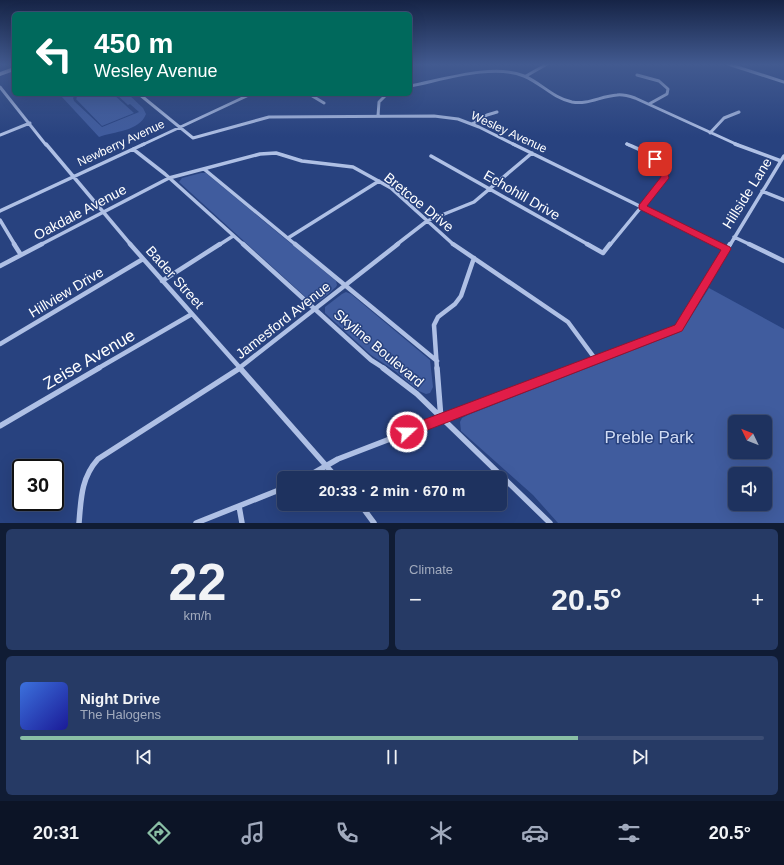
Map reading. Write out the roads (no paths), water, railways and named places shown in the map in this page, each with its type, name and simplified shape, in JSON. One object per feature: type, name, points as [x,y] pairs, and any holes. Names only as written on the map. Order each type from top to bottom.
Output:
[{"type":"street","name":"Bader Street","points":[[1,88],[72,177],[142,259],[331,471]]},
{"type":"street","points":[[545,88],[562,99],[572,102],[585,103],[615,94],[631,97],[710,133],[781,161]]},
{"type":"street","points":[[649,104],[667,94],[667,88]]},
{"type":"street","points":[[141,96],[180,127]]},
{"type":"street","name":"Newberry Avenue","points":[[0,211],[247,96]]},
{"type":"street","points":[[312,96],[324,103]]},
{"type":"street","points":[[378,116],[380,102],[385,96]]},
{"type":"street","points":[[472,124],[487,115],[497,112]]},
{"type":"street","points":[[710,133],[724,118],[739,112]]},
{"type":"street","name":"Wesley Avenue","points":[[180,127],[193,138],[269,117],[442,116],[472,124],[727,249]]},
{"type":"street","points":[[0,135],[30,123]]},
{"type":"street","points":[[627,144],[641,150],[655,159],[662,166],[665,178],[642,207]]},
{"type":"street","name":"Skyline Boulevard","points":[[133,149],[169,178],[372,360],[395,375],[427,403],[441,419],[550,523]]},
{"type":"street","name":"Bretcoe Drive","points":[[169,178],[271,152],[311,163],[348,166],[358,169],[391,188],[455,246],[568,322],[596,360]]},
{"type":"street","name":"Jamesford Avenue","points":[[79,523],[82,485],[86,473],[98,459],[240,368],[427,221],[474,202],[532,153]]},
{"type":"street","name":"Echohill Drive","points":[[431,156],[603,253],[642,207]]},
{"type":"street","name":"Hillside Lane","points":[[316,471],[326,465],[441,419],[679,328],[784,156]]},
{"type":"street","name":"Skyline Boulevard","points":[[204,169],[437,361]]},
{"type":"street","name":"Oakdale Avenue","points":[[0,266],[169,178]]},
{"type":"street","points":[[288,238],[324,214],[347,202],[379,181]]},
{"type":"street","points":[[762,191],[784,200]]},
{"type":"street","points":[[0,220],[21,255]]},
{"type":"street","points":[[162,280],[234,236]]},
{"type":"street","points":[[734,237],[784,261]]},
{"type":"street","points":[[441,419],[434,325],[441,313],[460,299],[474,258]]},
{"type":"street","name":"Hillview Drive","points":[[0,344],[142,259]]},
{"type":"street","name":"Zeise Avenue","points":[[0,426],[192,314]]},
{"type":"street","points":[[196,523],[277,491]]},
{"type":"street","points":[[239,506],[242,523]]},
{"type":"street","points":[[365,511],[374,523]]},
{"type":"park label","name":"Preble Park","points":[[649,437]]}]
